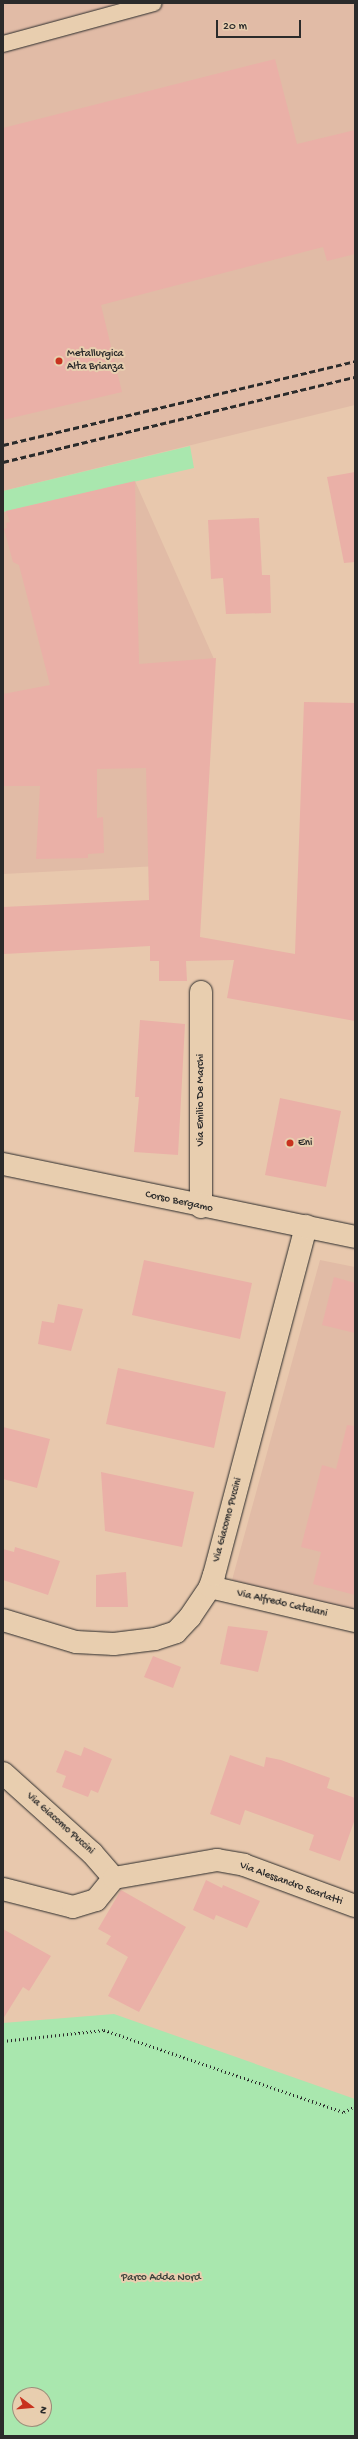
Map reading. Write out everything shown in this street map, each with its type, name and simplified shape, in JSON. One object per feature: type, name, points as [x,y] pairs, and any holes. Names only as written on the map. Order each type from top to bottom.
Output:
[{"type":"street","name":"Via Emilio De Marchi","points":[[201,992],[201,1207]]},
{"type":"street","name":"Corso Bergamo","points":[[3,1164],[201,1207],[306,1226],[355,1237]]},
{"type":"street","name":"Via Giacomo Puccini","points":[[3,1620],[76,1642],[114,1644],[155,1639],[176,1632],[190,1617],[210,1588],[306,1226]]},
{"type":"street","name":"Via Alfredo Catalani","points":[[210,1588],[355,1621]]},
{"type":"street","name":"Via Giacomo Puccini","points":[[3,1772],[92,1853],[114,1878]]},
{"type":"street","name":"Via Alessandro Scarlatti","points":[[114,1878],[217,1860],[244,1865],[355,1906]]},
{"type":"street","points":[[3,1889],[73,1907],[96,1900],[114,1878]]},
{"type":"lane","points":[[3,44],[154,3]]},
{"type":"path","points":[[3,2041],[104,2030],[344,2112],[355,2106]]},
{"type":"shaded area","points":[[3,3],[355,3],[355,405],[3,491]]},
{"type":"shaded area","points":[[135,481],[214,659],[198,864],[3,874],[3,512]]},
{"type":"shaded area","points":[[320,1260],[355,1267],[355,1610],[232,1580]]},
{"type":"green space","points":[[190,446],[194,468],[3,512],[3,491]]},
{"type":"green space","name":"Parco Adda Nord","points":[[114,2014],[355,2099],[355,2436],[3,2436],[3,2023]]},
{"type":"building","points":[[275,59],[297,144],[355,130],[355,254],[327,261],[323,247],[101,305],[122,392],[3,420],[3,128]]},
{"type":"building","points":[[355,472],[355,562],[344,563],[327,477]]},
{"type":"building","points":[[135,481],[139,664],[216,658],[200,937],[295,954],[304,702],[355,703],[355,1021],[227,998],[234,960],[186,961],[187,981],[159,981],[159,961],[150,961],[150,946],[4,954],[3,907],[149,900],[146,768],[97,769],[97,818],[103,817],[104,853],[88,854],[88,858],[36,859],[40,786],[3,786],[3,694],[50,685],[19,565],[13,562],[4,529],[7,528],[6,523],[10,522],[6,511]]},
{"type":"building","points":[[259,518],[262,575],[270,575],[271,613],[226,614],[223,578],[211,579],[208,520]]},
{"type":"building","points":[[140,1020],[185,1024],[178,1155],[134,1152],[139,1097],[135,1097]]},
{"type":"building","points":[[280,1098],[341,1111],[326,1187],[265,1175]]},
{"type":"building","points":[[144,1260],[252,1283],[240,1339],[132,1315]]},
{"type":"building","points":[[334,1277],[355,1283],[355,1333],[322,1325]]},
{"type":"building","points":[[58,1304],[83,1309],[71,1351],[38,1344],[42,1321],[54,1323]]},
{"type":"building","points":[[118,1368],[226,1392],[214,1448],[106,1424]]},
{"type":"building","points":[[347,1425],[355,1426],[355,1595],[313,1584],[321,1552],[301,1547],[322,1465],[336,1469]]},
{"type":"building","points":[[3,1427],[50,1439],[37,1488],[3,1479]]},
{"type":"building","points":[[101,1472],[194,1492],[182,1547],[105,1531]]},
{"type":"building","points":[[15,1547],[60,1561],[48,1595],[3,1580],[3,1549],[14,1552]]},
{"type":"building","points":[[126,1572],[128,1607],[96,1607],[96,1575]]},
{"type":"building","points":[[228,1626],[268,1631],[258,1672],[220,1664]]},
{"type":"building","points":[[153,1656],[181,1667],[173,1688],[144,1677]]},
{"type":"building","points":[[84,1747],[112,1759],[98,1793],[91,1790],[88,1797],[62,1787],[66,1776],[56,1772],[65,1750],[81,1756]]},
{"type":"building","points":[[230,1755],[264,1767],[266,1757],[281,1760],[330,1778],[327,1788],[355,1798],[355,1819],[340,1861],[309,1850],[314,1835],[245,1810],[240,1825],[210,1814]]},
{"type":"building","points":[[206,1880],[222,1888],[223,1885],[260,1901],[247,1928],[216,1915],[214,1920],[193,1910]]},
{"type":"building","points":[[121,1890],[186,1927],[139,2012],[108,1996],[128,1957],[106,1944],[111,1936],[98,1929]]},
{"type":"building","points":[[3,1929],[51,1956],[29,1991],[23,1987],[3,2019]]},
{"type":"railway","points":[[3,445],[355,361]]},
{"type":"railway","points":[[3,462],[355,377]]},
{"type":"place","name":"Metallurgica Alta Brianza","points":[[59,361]]},
{"type":"place","name":"Eni","points":[[290,1143]]}]
